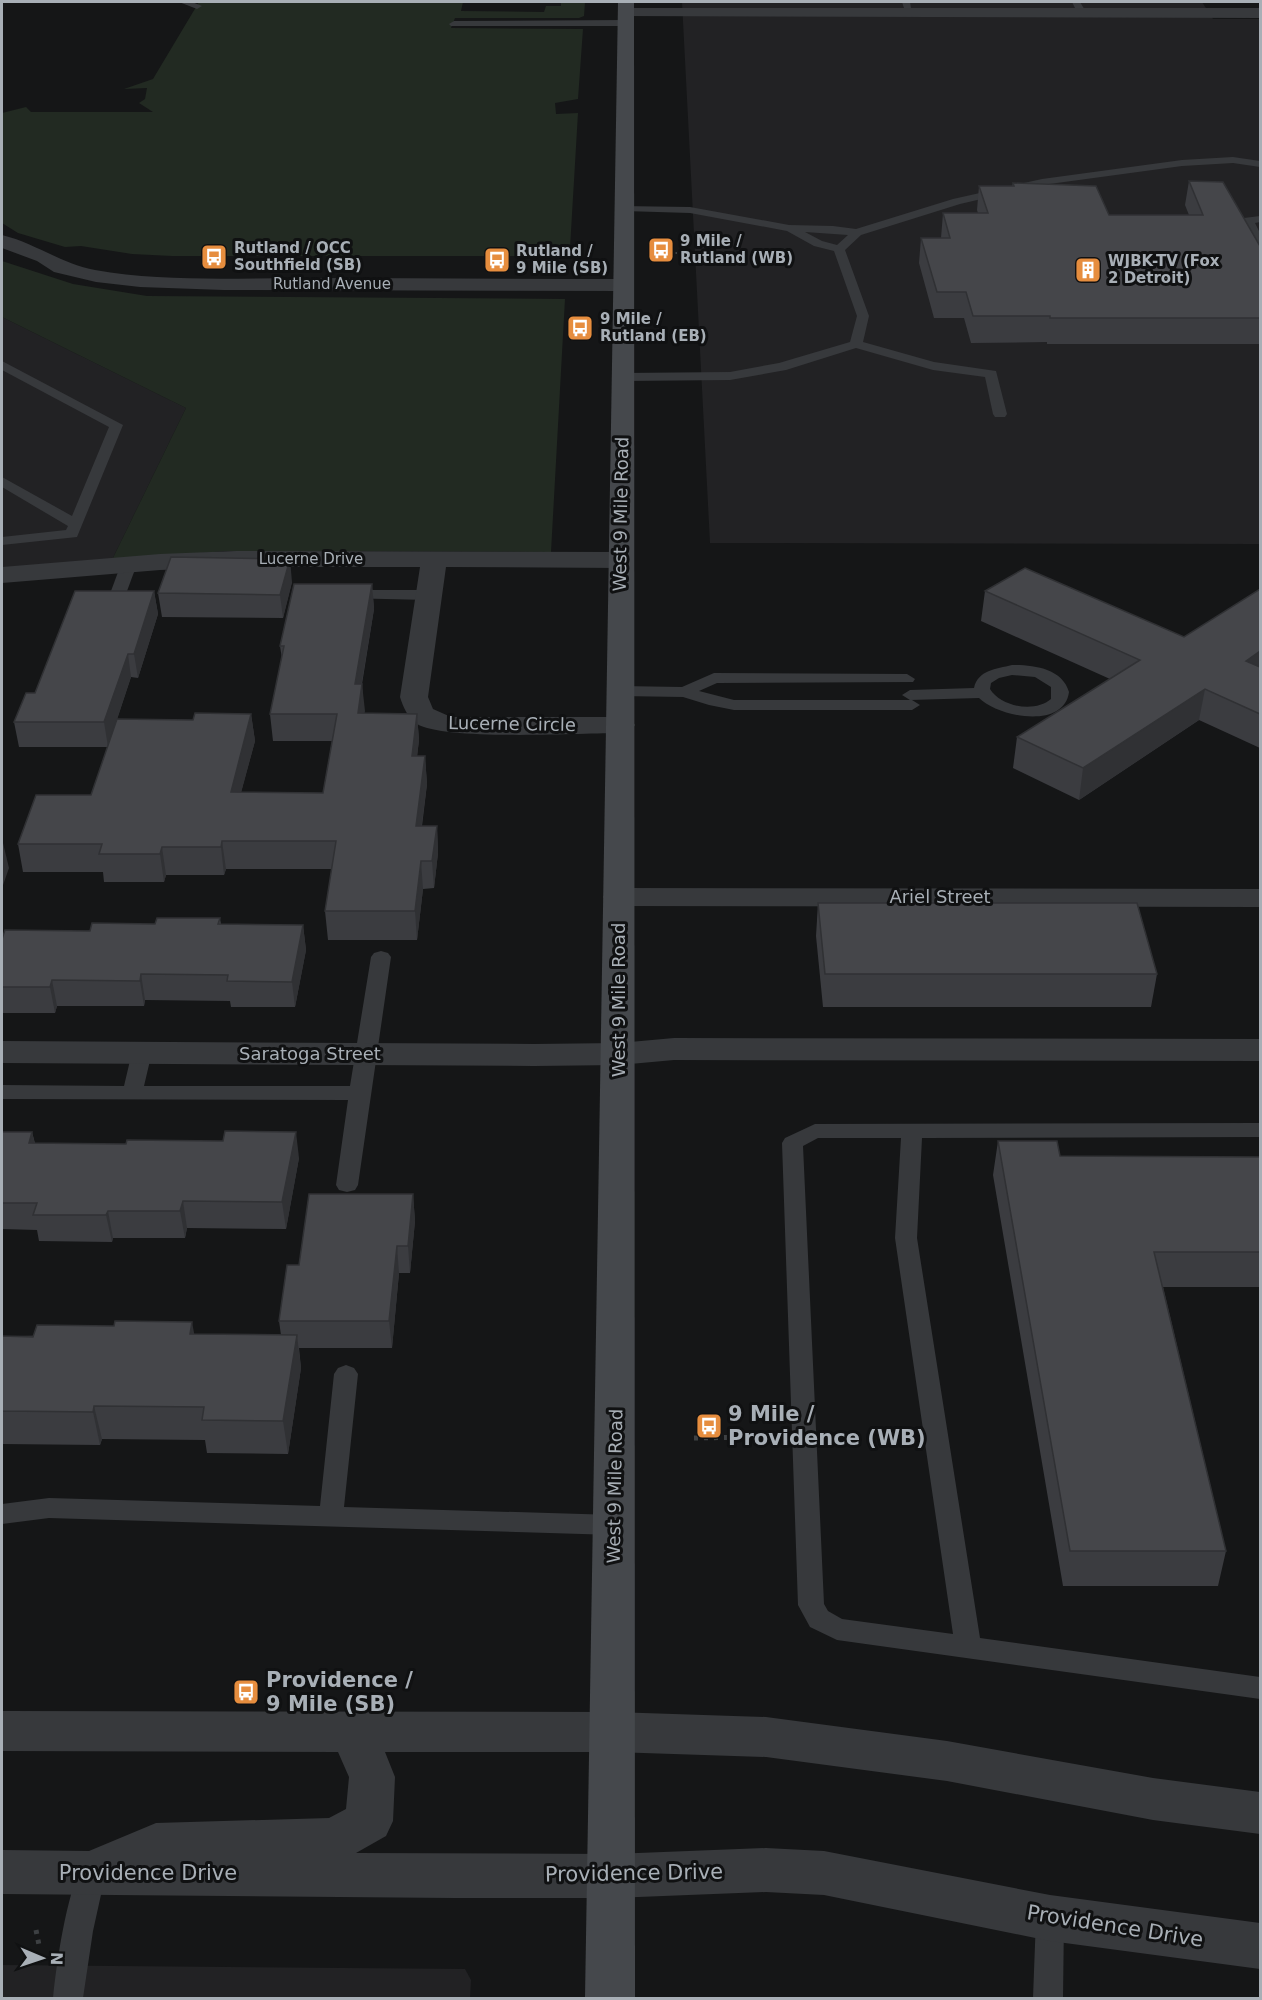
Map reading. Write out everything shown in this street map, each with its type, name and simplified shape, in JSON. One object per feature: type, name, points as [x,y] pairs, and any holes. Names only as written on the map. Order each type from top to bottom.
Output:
[{"type":"main road","name":"West 9 Mile Road","points":[[610,1998],[613,1876],[623,377],[618,272],[624,208],[626,12]]},
{"type":"street","points":[[626,12],[908,7],[1221,7],[1260,13]]},
{"type":"street","name":"Rutland Avenue","points":[[2,241],[44,257],[61,268],[96,276],[149,282],[224,284],[335,275],[407,265]]},
{"type":"street","name":"Rutland Avenue","points":[[44,257],[80,257],[137,264],[232,265],[335,275],[618,272]]},
{"type":"street","points":[[224,284],[232,265]]},
{"type":"street","name":"Lucerne Drive","points":[[5,582],[129,564],[236,559],[621,560]]},
{"type":"street","name":"Lucerne Circle","points":[[434,559],[414,697],[417,711],[432,721],[450,725],[621,725]]},
{"type":"street","name":"Ariel Street","points":[[619,897],[1260,898]]},
{"type":"street","points":[[619,1054],[685,1049],[1260,1050]]},
{"type":"street","name":"Saratoga Street","points":[[2,1054],[142,1052],[619,1054]]},
{"type":"street","points":[[2,1731],[613,1732],[800,1740],[947,1761],[1153,1799],[1260,1814]]},
{"type":"street","points":[[92,1872],[156,1845],[335,1840],[369,1821],[372,1777],[353,1731]]},
{"type":"street","name":"Providence Drive","points":[[2,1872],[613,1876],[766,1870],[824,1873],[1050,1917],[1260,1946]]},
{"type":"lane","points":[[184,2],[197,6]]},
{"type":"lane","points":[[454,24],[626,12]]},
{"type":"lane","points":[[839,249],[857,233],[957,201],[1042,182],[1182,163],[1233,160],[1260,164]]},
{"type":"lane","points":[[624,208],[690,210],[789,228],[833,229],[857,233]]},
{"type":"lane","points":[[1260,219],[1248,220],[1260,244]]},
{"type":"lane","points":[[789,228],[818,244],[839,249]]},
{"type":"lane","points":[[839,249],[863,316],[856,344]]},
{"type":"lane","points":[[623,377],[730,376],[781,367],[856,344],[933,366],[991,374],[1000,414]]},
{"type":"lane","points":[[2,365],[116,424],[72,534],[2,541]]},
{"type":"lane","points":[[2,481],[76,524]]},
{"type":"lane","points":[[112,610],[129,564]]},
{"type":"lane","points":[[327,595],[428,595]]},
{"type":"lane","points":[[685,692],[714,678],[910,693]]},
{"type":"lane","points":[[620,691],[685,692],[715,702],[734,705],[910,693],[982,693]]},
{"type":"lane","points":[[347,1185],[381,957]]},
{"type":"lane","points":[[132,1093],[142,1052]]},
{"type":"lane","points":[[2,1092],[359,1093]]},
{"type":"lane","points":[[1260,1130],[815,1131],[792,1143],[811,1605],[819,1619],[837,1629],[1260,1688]]},
{"type":"lane","points":[[912,1131],[906,1238],[968,1647]]},
{"type":"lane","points":[[331,1517],[346,1374]]},
{"type":"lane","points":[[2,1514],[49,1509],[615,1525]]},
{"type":"lane","points":[[68,1998],[78,1931],[92,1872]]},
{"type":"lane","points":[[1048,1998],[1050,1917]]},
{"type":"path","points":[[658,253],[692,253]]},
{"type":"path","points":[[693,1437],[752,1437]]},
{"type":"shaded area","points":[[199,2],[463,2],[461,11],[544,12],[546,6],[561,6],[561,2],[585,2],[584,16],[579,18],[455,18],[451,28],[583,29],[578,99],[555,103],[556,114],[578,113],[570,248],[545,256],[172,256],[132,254],[81,246],[65,247],[18,233],[2,223],[2,113],[26,107],[31,112],[153,112],[139,103],[145,99],[147,88],[124,89],[153,79]]},
{"type":"shaded area","points":[[682,2],[1202,2],[1213,19],[1260,19],[1260,544],[710,543]]},
{"type":"shaded area","points":[[2,261],[73,284],[147,296],[565,299],[551,552],[226,551],[112,560],[186,408],[2,317]]},
{"type":"shaded area","points":[[2,317],[186,408],[112,560],[2,569]]},
{"type":"shaded area","points":[[2,1965],[465,1969],[471,1980],[470,1998],[2,1998]]},
{"type":"building","name":"WJBK-TV (Fox 2 Detroit)","points":[[1189,181],[1223,182],[1260,246],[1260,318],[973,316],[966,292],[937,292],[921,238],[950,238],[943,213],[988,213],[979,186],[1014,186],[1013,183],[1096,186],[1109,215],[1203,215]]},
{"type":"building","points":[[171,557],[290,559],[280,595],[158,593]]},
{"type":"building","points":[[1025,568],[1184,637],[1260,589],[1260,651],[1246,661],[1260,667],[1260,714],[1205,689],[1083,768],[1017,737],[1140,660],[985,591]]},
{"type":"building","points":[[294,584],[372,584],[355,684],[362,684],[358,713],[417,714],[412,756],[425,756],[416,826],[437,826],[432,861],[421,861],[415,911],[325,911],[336,841],[222,841],[221,847],[162,847],[160,854],[99,854],[102,844],[18,844],[36,795],[91,795],[117,719],[193,720],[195,713],[251,714],[231,792],[323,793],[337,714],[270,714],[284,646],[280,646]]},
{"type":"building","points":[[75,591],[154,591],[134,654],[128,654],[104,722],[14,722],[26,693],[35,693]]},
{"type":"building","points":[[818,903],[1137,903],[1157,974],[825,974]]},
{"type":"building","points":[[157,918],[220,918],[218,924],[303,925],[292,982],[227,981],[228,975],[141,974],[140,981],[52,980],[50,987],[2,987],[2,939],[5,930],[90,931],[92,923],[155,924]]},
{"type":"building","points":[[225,1131],[296,1132],[282,1202],[183,1201],[180,1211],[108,1211],[106,1215],[33,1215],[37,1203],[2,1203],[2,1132],[32,1132],[29,1143],[126,1144],[127,1140],[223,1141]]},
{"type":"building","points":[[998,1141],[1057,1141],[1060,1156],[1260,1157],[1260,1252],[1154,1252],[1226,1551],[1070,1551]]},
{"type":"building","points":[[309,1194],[413,1194],[408,1246],[397,1246],[389,1321],[279,1321],[287,1265],[299,1265]]},
{"type":"building","points":[[115,1321],[192,1322],[190,1334],[297,1335],[283,1421],[202,1420],[204,1407],[94,1406],[93,1412],[2,1411],[2,1336],[33,1337],[37,1325],[114,1326]]},
{"type":"place","name":"9 Mile / Rutland (WB)","points":[[661,250]]},
{"type":"place","name":"Rutland / OCC Southfield (SB)","points":[[214,257]]},
{"type":"place","name":"Rutland / 9 Mile (SB)","points":[[497,260]]},
{"type":"place","name":"WJBK-TV (Fox 2 Detroit)","points":[[1088,270]]},
{"type":"place","name":"9 Mile / Rutland (EB)","points":[[580,328]]},
{"type":"place","name":"9 Mile / Providence (WB)","points":[[709,1426]]},
{"type":"place","name":"Providence / 9 Mile (SB)","points":[[246,1692]]}]
